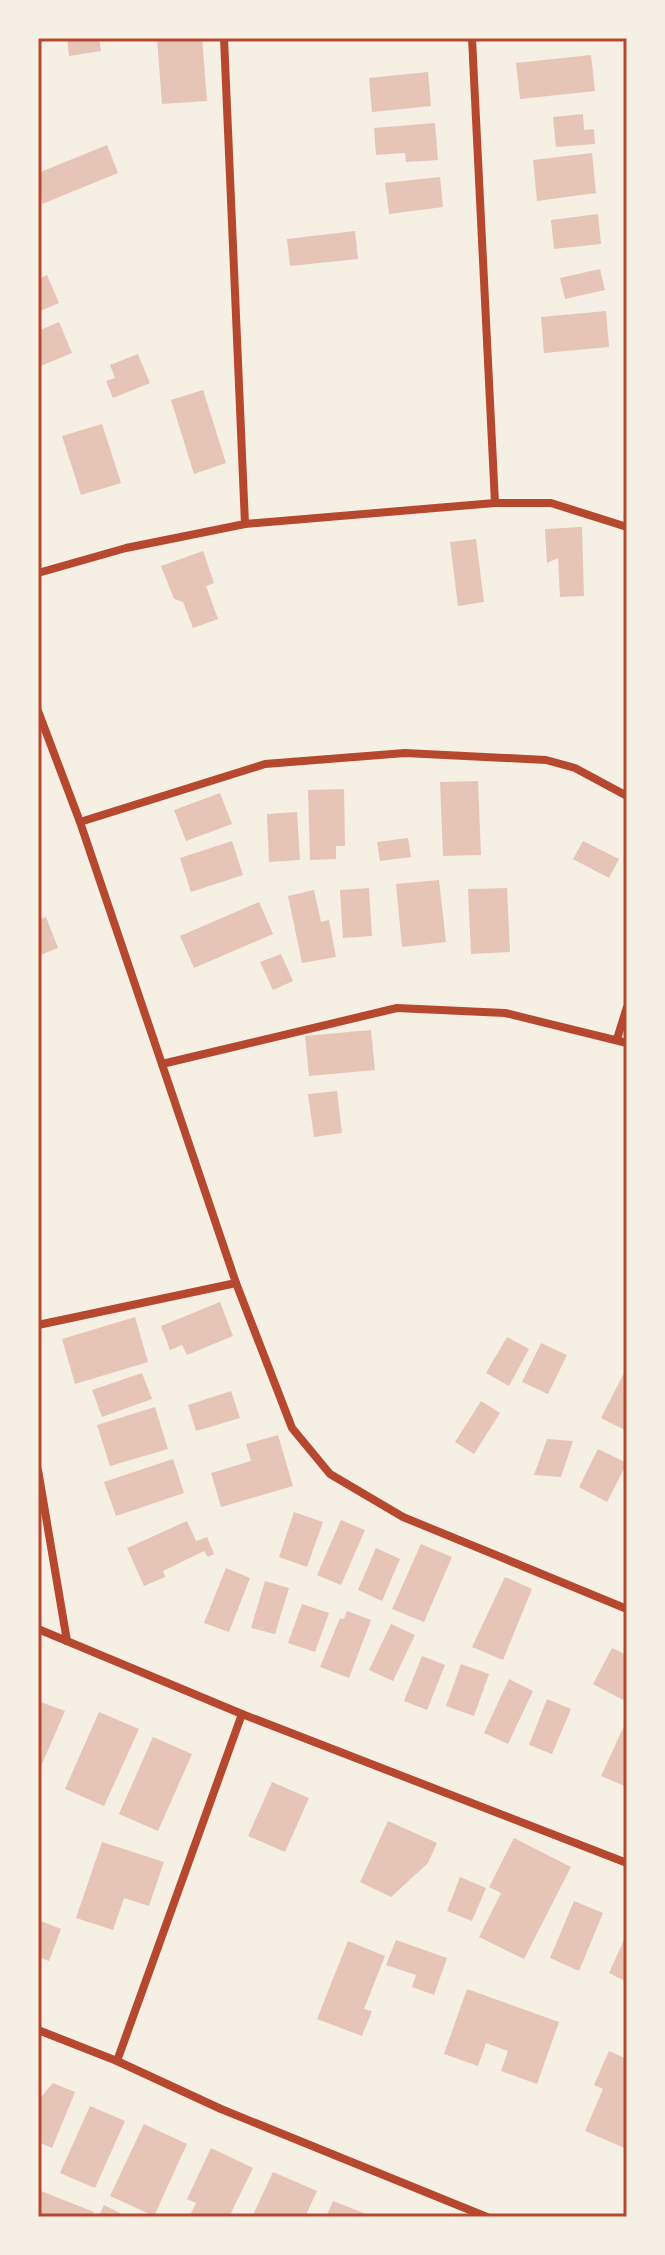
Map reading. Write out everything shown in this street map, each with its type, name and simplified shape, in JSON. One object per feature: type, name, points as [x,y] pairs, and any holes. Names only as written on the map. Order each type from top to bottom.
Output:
[{"type":"street","points":[[224,38],[245,524]]},
{"type":"street","points":[[472,38],[495,503]]},
{"type":"street","points":[[38,573],[126,548],[245,524],[495,503],[551,503],[627,527]]},
{"type":"street","points":[[38,711],[80,822],[236,1283],[292,1428],[330,1474],[403,1517],[627,1609]]},
{"type":"street","points":[[80,822],[265,764],[405,753],[546,760],[575,768],[627,796]]},
{"type":"street","points":[[617,1039],[627,1007]]},
{"type":"street","points":[[162,1064],[397,1008],[505,1013],[627,1043]]},
{"type":"street","points":[[38,1325],[236,1283]]},
{"type":"street","points":[[38,1470],[67,1641]]},
{"type":"street","points":[[38,1629],[242,1714],[627,1863]]},
{"type":"street","points":[[117,2061],[242,1714]]},
{"type":"street","points":[[38,2030],[117,2061],[221,2109],[487,2217]]},
{"type":"building","points":[[67,38],[99,38],[101,51],[69,56]]},
{"type":"building","points":[[157,38],[202,38],[207,101],[162,104]]},
{"type":"building","points":[[591,55],[595,91],[520,99],[516,63]]},
{"type":"building","points":[[428,72],[431,106],[372,112],[369,78]]},
{"type":"building","points":[[583,114],[584,130],[594,129],[595,144],[556,147],[553,117]]},
{"type":"building","points":[[435,123],[438,160],[406,162],[405,153],[376,155],[374,128]]},
{"type":"building","points":[[107,145],[118,173],[42,204],[38,173]]},
{"type":"building","points":[[592,153],[596,193],[537,201],[533,160]]},
{"type":"building","points":[[440,177],[443,207],[389,214],[385,183]]},
{"type":"building","points":[[598,214],[601,244],[554,249],[551,220]]},
{"type":"building","points":[[355,231],[358,259],[290,266],[287,239]]},
{"type":"building","points":[[600,269],[605,290],[565,299],[560,278]]},
{"type":"building","points":[[47,275],[59,303],[38,312],[38,279]]},
{"type":"building","points":[[606,311],[609,347],[544,353],[541,317]]},
{"type":"building","points":[[59,322],[72,353],[38,367],[38,331]]},
{"type":"building","points":[[138,354],[150,383],[113,398],[106,381],[115,378],[110,365]]},
{"type":"building","points":[[203,390],[226,463],[194,474],[171,400]]},
{"type":"building","points":[[102,424],[121,483],[81,495],[62,436]]},
{"type":"building","points":[[582,527],[584,596],[560,597],[558,558],[547,563],[545,529]]},
{"type":"building","points":[[476,539],[484,602],[458,606],[450,542]]},
{"type":"building","points":[[203,551],[214,583],[206,586],[218,619],[193,628],[183,602],[174,599],[161,566]]},
{"type":"building","points":[[478,781],[481,855],[443,856],[440,782]]},
{"type":"building","points":[[344,789],[345,846],[336,846],[336,859],[310,860],[308,790]]},
{"type":"building","points":[[220,793],[232,824],[186,841],[174,810]]},
{"type":"building","points":[[297,812],[300,860],[269,862],[267,814]]},
{"type":"building","points":[[408,838],[411,857],[380,861],[377,842]]},
{"type":"building","points":[[232,841],[243,875],[191,892],[180,858]]},
{"type":"building","points":[[583,841],[619,859],[609,878],[573,859]]},
{"type":"building","points":[[439,880],[446,942],[402,947],[396,884]]},
{"type":"building","points":[[369,888],[372,936],[343,938],[340,890]]},
{"type":"building","points":[[507,888],[510,952],[471,954],[468,889]]},
{"type":"building","points":[[314,890],[321,922],[329,920],[336,957],[302,963],[288,896]]},
{"type":"building","points":[[259,902],[273,934],[194,968],[180,936]]},
{"type":"building","points":[[46,917],[58,948],[38,956],[38,920]]},
{"type":"building","points":[[281,954],[293,981],[273,990],[260,962]]},
{"type":"building","points":[[371,1030],[375,1070],[309,1076],[305,1036]]},
{"type":"building","points":[[337,1091],[342,1133],[314,1137],[308,1094]]},
{"type":"building","points":[[220,1302],[233,1336],[187,1355],[182,1345],[170,1350],[161,1326]]},
{"type":"building","points":[[135,1317],[148,1362],[75,1384],[62,1339]]},
{"type":"building","points":[[507,1337],[529,1349],[509,1386],[486,1373]]},
{"type":"building","points":[[541,1343],[567,1355],[548,1394],[522,1382]]},
{"type":"building","points":[[627,1367],[627,1431],[601,1418]]},
{"type":"building","points":[[142,1373],[152,1399],[102,1417],[92,1390]]},
{"type":"building","points":[[231,1391],[240,1418],[196,1431],[188,1405]]},
{"type":"building","points":[[481,1401],[500,1413],[474,1454],[455,1442]]},
{"type":"building","points":[[155,1407],[168,1449],[110,1466],[97,1425]]},
{"type":"building","points":[[278,1435],[293,1486],[221,1507],[211,1473],[251,1461],[246,1444]]},
{"type":"building","points":[[547,1439],[573,1441],[561,1477],[534,1475]]},
{"type":"building","points":[[598,1449],[627,1463],[607,1502],[579,1487]]},
{"type":"building","points":[[173,1459],[184,1493],[116,1516],[104,1482]]},
{"type":"building","points":[[294,1512],[323,1522],[307,1567],[279,1557]]},
{"type":"building","points":[[341,1520],[365,1530],[341,1585],[317,1575]]},
{"type":"building","points":[[187,1521],[196,1541],[207,1537],[214,1554],[208,1557],[204,1551],[163,1571],[165,1577],[144,1586],[127,1548]]},
{"type":"building","points":[[421,1544],[452,1557],[424,1622],[392,1609]]},
{"type":"building","points":[[376,1548],[400,1559],[382,1601],[358,1590]]},
{"type":"building","points":[[226,1568],[250,1578],[229,1632],[204,1623]]},
{"type":"building","points":[[505,1577],[532,1589],[503,1660],[472,1647]]},
{"type":"building","points":[[265,1581],[289,1588],[275,1634],[251,1628]]},
{"type":"building","points":[[302,1604],[329,1613],[315,1652],[288,1643]]},
{"type":"building","points":[[347,1611],[371,1620],[349,1678],[320,1667],[340,1618],[344,1619]]},
{"type":"building","points":[[391,1624],[415,1635],[393,1681],[369,1670]]},
{"type":"building","points":[[612,1648],[627,1655],[627,1692],[623,1700],[593,1684]]},
{"type":"building","points":[[422,1656],[445,1665],[427,1710],[404,1701]]},
{"type":"building","points":[[461,1664],[489,1674],[474,1716],[446,1706]]},
{"type":"building","points":[[509,1679],[533,1691],[508,1744],[484,1733]]},
{"type":"building","points":[[547,1699],[571,1709],[552,1754],[529,1745]]},
{"type":"building","points":[[38,1701],[65,1711],[38,1773]]},
{"type":"building","points":[[99,1712],[139,1729],[104,1806],[65,1789]]},
{"type":"building","points":[[624,1726],[627,1728],[627,1787],[601,1776]]},
{"type":"building","points":[[153,1737],[192,1754],[158,1831],[119,1814]]},
{"type":"building","points":[[272,1782],[309,1798],[285,1852],[248,1836]]},
{"type":"building","points":[[388,1821],[437,1843],[428,1863],[391,1897],[360,1882]]},
{"type":"building","points":[[514,1838],[571,1867],[524,1959],[479,1937],[501,1893],[489,1887]]},
{"type":"building","points":[[102,1842],[164,1862],[149,1906],[124,1898],[113,1930],[76,1918]]},
{"type":"building","points":[[460,1877],[486,1888],[472,1921],[447,1911]]},
{"type":"building","points":[[574,1901],[603,1913],[579,1971],[550,1958]]},
{"type":"building","points":[[38,1920],[61,1929],[49,1961],[38,1957]]},
{"type":"building","points":[[627,1933],[627,1982],[609,1973]]},
{"type":"building","points":[[396,1940],[447,1958],[434,1995],[412,1987],[416,1975],[386,1965]]},
{"type":"building","points":[[348,1941],[385,1956],[364,2009],[372,2011],[362,2036],[317,2019]]},
{"type":"building","points":[[467,1989],[559,2022],[537,2084],[501,2071],[508,2051],[486,2043],[478,2066],[444,2054]]},
{"type":"building","points":[[609,2051],[627,2059],[627,2149],[585,2131],[603,2089],[594,2085]]},
{"type":"building","points":[[53,2083],[75,2092],[52,2148],[38,2142],[38,2094],[42,2096]]},
{"type":"building","points":[[90,2106],[125,2121],[95,2188],[60,2173]]},
{"type":"building","points":[[144,2124],[187,2144],[154,2216],[110,2196]]},
{"type":"building","points":[[211,2148],[253,2168],[229,2217],[189,2217],[196,2203],[187,2199]]},
{"type":"building","points":[[273,2172],[317,2191],[305,2217],[252,2217]]},
{"type":"building","points":[[41,2191],[94,2212],[92,2217],[38,2217]]},
{"type":"building","points":[[333,2201],[374,2217],[326,2217]]},
{"type":"building","points":[[104,2205],[128,2217],[98,2217]]}]
